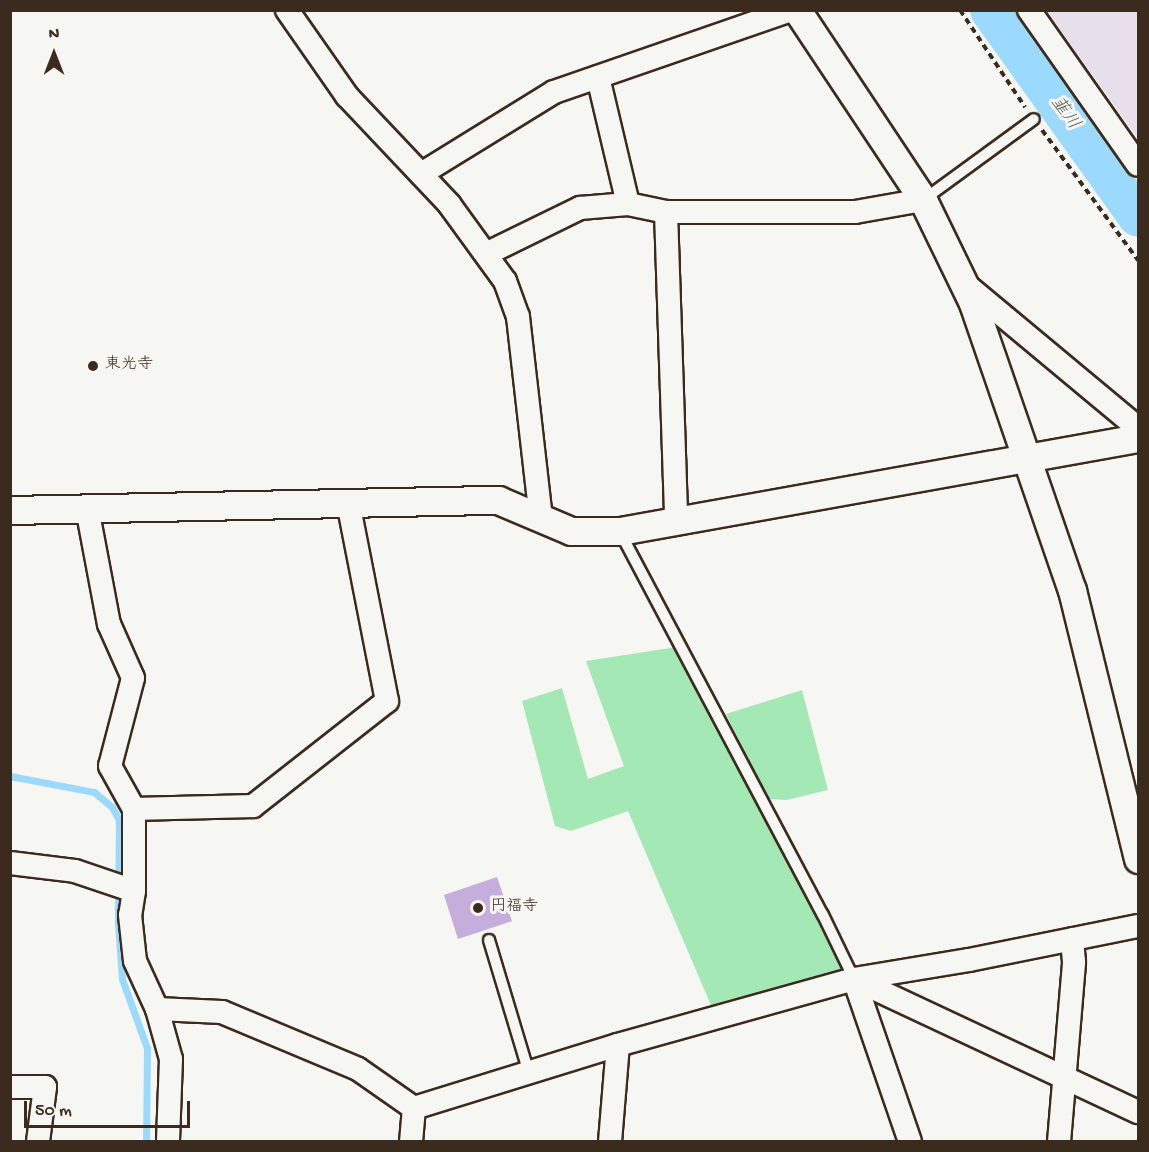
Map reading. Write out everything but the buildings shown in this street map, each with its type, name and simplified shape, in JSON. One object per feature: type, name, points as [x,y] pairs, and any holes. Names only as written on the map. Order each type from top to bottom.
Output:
[{"type":"street","points":[[287,10],[347,96],[449,204],[505,280],[518,317],[541,519]]},
{"type":"street","points":[[421,174],[554,92],[790,10]]},
{"type":"street","points":[[797,10],[923,200],[973,303],[1072,590],[1138,859]]},
{"type":"street","points":[[1029,10],[1138,165]]},
{"type":"street","points":[[598,77],[628,204]]},
{"type":"street","points":[[486,254],[580,208],[628,204],[666,212],[855,212],[923,200]]},
{"type":"street","points":[[666,212],[676,520]]},
{"type":"street","points":[[963,284],[1138,429]]},
{"type":"street","points":[[10,510],[498,500],[571,531],[620,531],[1138,438]]},
{"type":"street","points":[[134,809],[253,806],[387,700],[348,503]]},
{"type":"street","points":[[87,508],[109,624],[133,678],[110,766],[134,809],[134,891],[130,915],[135,961],[157,1009],[171,1059],[168,1142]]},
{"type":"street","points":[[10,863],[75,871],[134,891]]},
{"type":"street","points":[[414,1108],[618,1045],[854,979],[969,960],[1138,926]]},
{"type":"street","points":[[1059,1142],[1062,1077],[1074,962],[1072,939]]},
{"type":"street","points":[[854,979],[1138,1112]]},
{"type":"street","points":[[854,979],[910,1142]]},
{"type":"street","points":[[157,1009],[222,1012],[358,1069],[414,1108]]},
{"type":"street","points":[[610,1142],[618,1045]]},
{"type":"street","points":[[10,1087],[45,1087],[38,1142]]},
{"type":"street","points":[[411,1142],[414,1108]]},
{"type":"lane","points":[[923,200],[1034,120]]},
{"type":"lane","points":[[620,531],[818,905],[854,979]]},
{"type":"lane","points":[[489,940],[529,1073]]},
{"type":"path","points":[[960,10],[1034,120],[1138,260]]},
{"type":"shaded area","points":[[1047,11],[1138,11],[1138,139]]},
{"type":"green space","points":[[677,647],[845,972],[713,1010],[628,811],[571,831],[555,826],[522,701],[562,688],[588,779],[624,766],[586,661]]},
{"type":"green space","points":[[802,690],[828,790],[787,800],[768,799],[726,714]]},
{"type":"waterway","name":"韮川","points":[[990,10],[1138,217]]},
{"type":"waterway","points":[[10,776],[94,792],[112,807],[119,820],[118,923],[122,979],[147,1048],[146,1142]]},
{"type":"place","name":"東光寺","points":[[93,366]]},
{"type":"place","name":"円福寺","points":[[478,908]]}]
